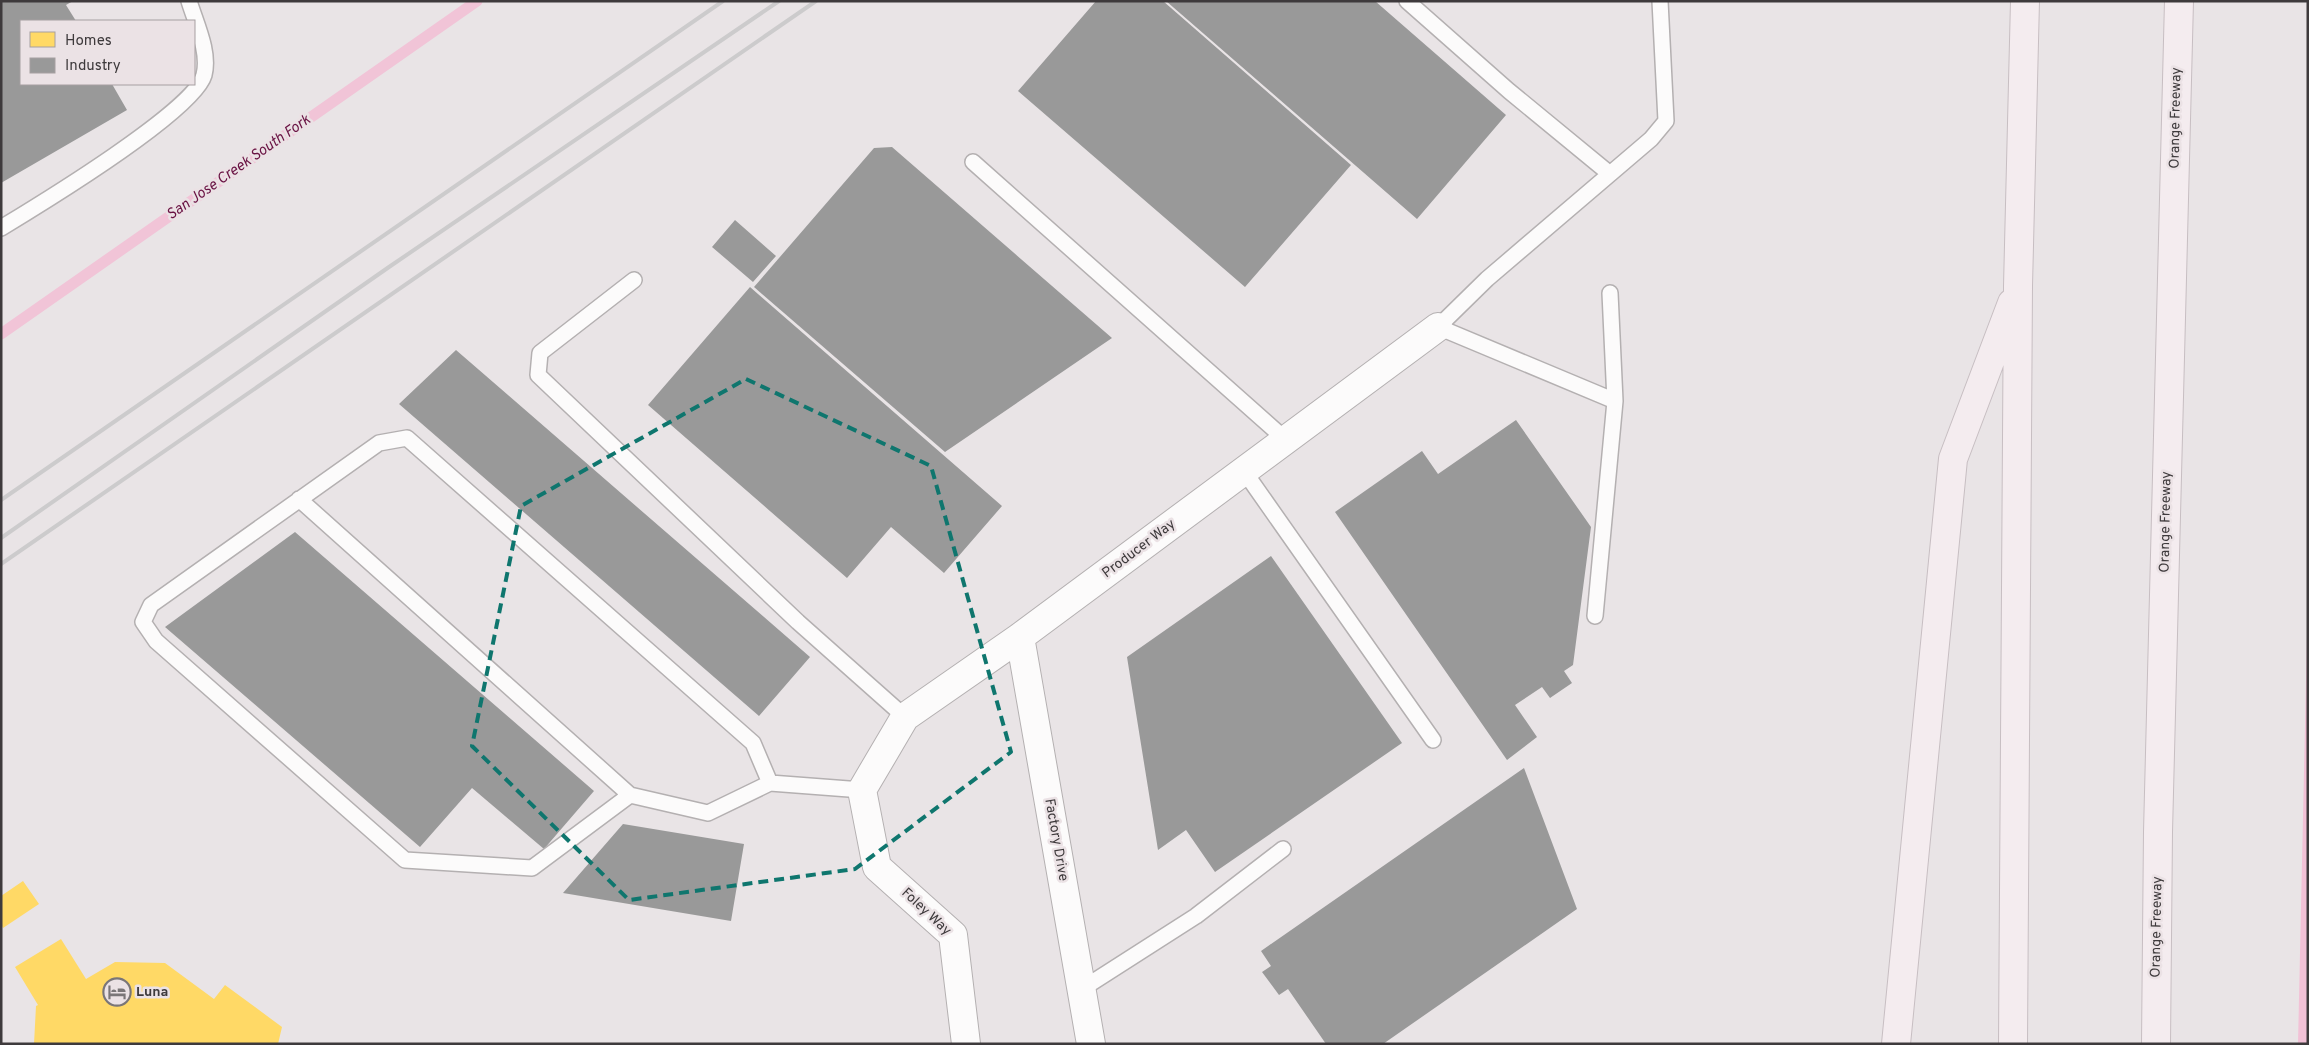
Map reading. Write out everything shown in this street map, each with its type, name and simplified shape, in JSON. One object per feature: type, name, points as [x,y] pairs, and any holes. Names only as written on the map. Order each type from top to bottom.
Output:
[{"type":"highway","points":[[2013,1044],[2018,286],[2025,1]]},
{"type":"highway","name":"Orange Freeway","points":[[2156,1044],[2158,832],[2179,1]]},
{"type":"highway","points":[[1896,1044],[1954,459],[2018,286]]},
{"type":"street","name":"Producer Way","points":[[862,790],[905,717],[1020,637],[1438,327]]},
{"type":"street","name":"Factory Drive","points":[[1020,637],[1091,1044]]},
{"type":"street","name":"Foley Way","points":[[862,790],[877,867],[953,935],[966,1044]]},
{"type":"lane","points":[[189,1],[195,20]]},
{"type":"lane","points":[[1406,1],[1509,92],[1610,174]]},
{"type":"lane","points":[[1615,401],[1438,327],[1487,279],[1651,139],[1666,122],[1660,1]]},
{"type":"lane","points":[[1,228],[88,174],[174,111],[196,90],[204,76],[206,58],[195,21]]},
{"type":"lane","points":[[973,162],[1286,440]]},
{"type":"lane","points":[[634,280],[540,353],[538,375],[798,622],[905,717]]},
{"type":"lane","points":[[1595,616],[1615,401],[1610,293]]},
{"type":"lane","points":[[630,795],[532,868],[405,860],[156,641],[143,622],[151,605],[379,443],[407,438],[753,743],[770,783]]},
{"type":"lane","points":[[1244,471],[1433,740]]},
{"type":"lane","points":[[299,499],[630,795],[708,813],[770,783],[862,790]]},
{"type":"lane","points":[[1082,989],[1196,916],[1283,849]]},
{"type":"highlighted area","points":[[746,379],[931,466],[1011,752],[855,869],[629,900],[472,746],[521,506]]},
{"type":"shaded area","points":[[2308,590],[2308,1044],[2298,1044]]},
{"type":"building: Homes","points":[[23,881],[39,904],[3,928],[1,924],[1,896]]},
{"type":"building: Homes","name":"Luna","points":[[61,939],[86,979],[115,962],[165,963],[214,999],[225,985],[282,1027],[278,1044],[34,1044],[36,1006],[38,1005],[15,967]]},
{"type":"building: Industry","points":[[1,1],[73,1],[66,5],[75,20],[20,20],[20,85],[113,85],[127,110],[1,183]]},
{"type":"building: Industry","points":[[1096,1],[1163,1],[1351,165],[1245,287],[1018,91]]},
{"type":"building: Industry","points":[[1166,1],[1375,1],[1506,115],[1417,219]]},
{"type":"building: Industry","points":[[892,147],[1112,338],[945,452],[754,287],[874,148]]},
{"type":"building: Industry","points":[[735,220],[776,256],[753,282],[712,247]]},
{"type":"building: Industry","points":[[750,287],[1002,506],[944,573],[891,527],[847,578],[648,405]]},
{"type":"building: Industry","points":[[456,350],[810,657],[759,716],[399,404]]},
{"type":"building: Industry","points":[[1516,420],[1591,527],[1573,665],[1564,671],[1572,683],[1550,698],[1542,687],[1515,705],[1537,737],[1507,760],[1335,512],[1422,451],[1438,474]]},
{"type":"building: Industry","points":[[295,532],[594,791],[544,849],[472,788],[420,847],[165,627]]},
{"type":"building: Industry","points":[[1271,556],[1402,743],[1215,872],[1186,830],[1158,850],[1127,657]]},
{"type":"building: Industry","points":[[1524,768],[1577,909],[1383,1044],[1326,1044],[1288,989],[1279,995],[1262,972],[1271,966],[1261,951]]},
{"type":"building: Industry","points":[[623,824],[744,844],[731,921],[563,893]]},
{"type":"waterway","name":"San Jose Creek South Fork","points":[[1,334],[477,1]]},
{"type":"railway","points":[[1,500],[723,1]]},
{"type":"railway","points":[[1,538],[389,267],[779,1]]},
{"type":"railway","points":[[1,564],[816,1]]},
{"type":"place","name":"Luna","points":[[117,992]]}]
